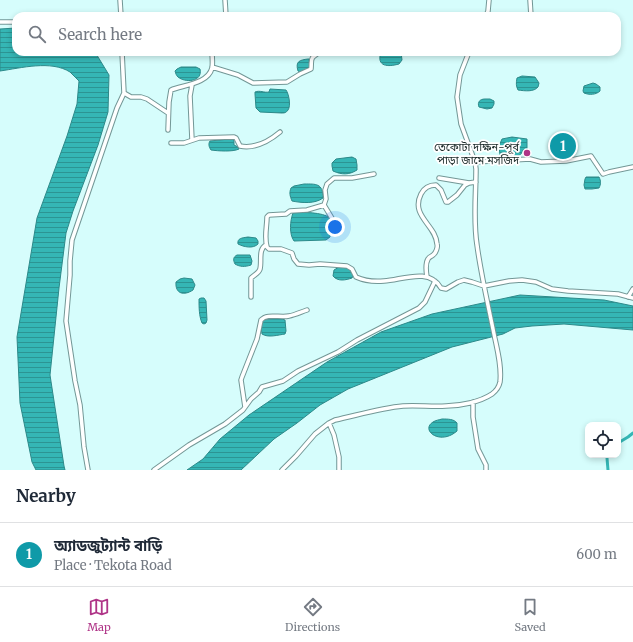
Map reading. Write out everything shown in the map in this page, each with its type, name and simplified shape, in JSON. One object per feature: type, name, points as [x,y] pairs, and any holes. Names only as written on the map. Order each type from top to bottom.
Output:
[{"type":"street","points":[[120,0],[121,12]]},
{"type":"street","points":[[225,0],[226,12]]},
{"type":"street","points":[[488,12],[489,0]]},
{"type":"street","points":[[530,0],[531,12]]},
{"type":"street","points":[[0,22],[12,22]]},
{"type":"street","points":[[88,470],[80,405],[66,321],[70,261],[72,240],[117,108],[124,93],[122,56]]},
{"type":"street","points":[[168,130],[168,113],[171,90],[182,86],[192,85],[205,77],[212,67],[212,56]]},
{"type":"street","points":[[212,67],[238,75],[253,83],[287,82],[311,69],[311,61],[314,56]]},
{"type":"street","points":[[282,470],[315,434],[335,420],[403,406],[446,406],[473,402],[494,393],[497,389],[500,382],[500,366],[476,243],[476,169],[475,162],[461,124],[457,97],[460,75],[467,56]]},
{"type":"street","points":[[192,85],[190,96],[192,140]]},
{"type":"street","points":[[124,93],[131,97],[141,97],[147,99],[168,113]]},
{"type":"street","points":[[171,143],[184,143],[199,138],[234,137],[240,146],[261,145],[280,132]]},
{"type":"street","points":[[475,162],[530,159],[541,162],[566,161],[592,156],[603,174],[633,167]]},
{"type":"street","points":[[333,220],[324,205],[326,199],[324,190],[327,184],[334,178],[352,178],[374,174]]},
{"type":"street","points":[[439,178],[469,183],[476,182]]},
{"type":"street","points":[[427,277],[426,265],[429,258],[434,254],[438,246],[433,232],[419,213],[419,197],[423,190],[436,185],[446,202],[448,202],[457,195],[465,185],[469,183]]},
{"type":"street","points":[[251,297],[251,278],[260,270],[261,252],[263,246],[266,245],[267,217],[269,215],[286,214],[290,211],[307,210],[324,205]]},
{"type":"street","points":[[266,245],[269,249],[281,249],[292,253],[298,264],[347,266],[352,269],[356,277],[374,281],[424,276],[436,281],[441,288],[446,289],[464,280],[484,286],[522,280],[536,282],[552,289],[618,294],[633,298]]},
{"type":"street","points":[[154,470],[189,444],[224,424],[243,410],[262,387],[283,381],[298,370],[338,352],[369,333],[419,308],[425,302],[436,281]]},
{"type":"street","points":[[628,297],[633,289]]},
{"type":"street","points":[[245,407],[241,380],[257,339],[262,318],[267,316],[291,316],[307,310]]},
{"type":"street","points":[[473,402],[473,417],[478,449],[486,465],[486,470]]},
{"type":"street","points":[[329,423],[334,435],[339,457],[339,470]]},
{"type":"water","points":[[12,28],[12,56],[97,56],[109,75],[108,112],[98,145],[66,233],[59,288],[50,375],[65,470],[36,470],[32,462],[20,403],[17,337],[37,218],[77,104],[79,81],[70,72],[54,66],[36,66],[0,71],[0,29]]},
{"type":"water","points":[[402,56],[402,60],[399,64],[391,66],[384,65],[380,61],[380,57]]},
{"type":"water","points":[[309,59],[310,68],[303,72],[298,71],[298,63]]},
{"type":"water","points":[[181,67],[196,67],[200,69],[199,77],[189,81],[181,79],[177,76],[175,71]]},
{"type":"water","points":[[522,76],[535,77],[539,83],[538,87],[536,89],[526,91],[518,90],[516,84],[517,78]]},
{"type":"water","points":[[593,83],[600,87],[600,91],[592,94],[584,93],[584,86]]},
{"type":"water","points":[[270,89],[286,90],[288,94],[289,108],[286,112],[260,112],[256,108],[255,92],[269,92]]},
{"type":"water","points":[[485,99],[494,101],[492,108],[487,109],[479,107],[479,101]]},
{"type":"water","points":[[512,137],[527,139],[527,150],[523,150],[517,157],[506,157],[500,155],[499,146],[502,139]]},
{"type":"water","points":[[233,139],[234,145],[239,149],[233,151],[211,150],[209,144],[210,141]]},
{"type":"water","points":[[352,157],[356,159],[357,170],[345,174],[333,171],[332,163],[336,159]]},
{"type":"water","points":[[586,177],[599,177],[599,188],[585,189],[584,185]]},
{"type":"water","points":[[304,184],[318,185],[322,189],[323,198],[304,203],[292,201],[290,194],[291,188]]},
{"type":"water","points":[[293,213],[307,213],[327,216],[330,218],[330,237],[326,240],[294,241],[291,235],[290,227]]},
{"type":"water","points":[[248,237],[256,238],[258,244],[254,247],[248,247],[238,244],[239,239]]},
{"type":"water","points":[[237,255],[250,255],[252,261],[251,265],[239,266],[235,264],[234,259]]},
{"type":"water","points":[[339,267],[349,268],[354,274],[352,278],[342,280],[335,278],[333,276],[334,270]]},
{"type":"water","points":[[184,278],[192,279],[195,285],[193,290],[190,292],[181,293],[177,289],[176,282]]},
{"type":"water","points":[[520,295],[604,300],[633,306],[633,330],[564,324],[532,326],[515,328],[503,334],[452,347],[348,389],[320,405],[274,439],[241,470],[187,470],[203,459],[220,439],[249,415],[327,362],[381,332],[432,314]]},
{"type":"water","points":[[204,298],[206,301],[207,320],[204,324],[202,323],[199,311],[199,299]]},
{"type":"water","points":[[265,319],[285,320],[285,334],[270,336],[262,334],[262,322]]},
{"type":"water","points":[[442,419],[456,422],[457,431],[444,437],[439,437],[430,432],[430,425],[434,421]]},
{"type":"waterway","points":[[621,441],[633,433]]},
{"type":"waterway","points":[[607,458],[608,470]]},
{"type":"place","name":"অ্যাডজুট্যান্ট বাড়ি","points":[[563,146]]},
{"type":"place","name":"তেকোটা দক্ষিন-পূর্ব পাড়া জামে মসজিদ","points":[[527,153]]}]
